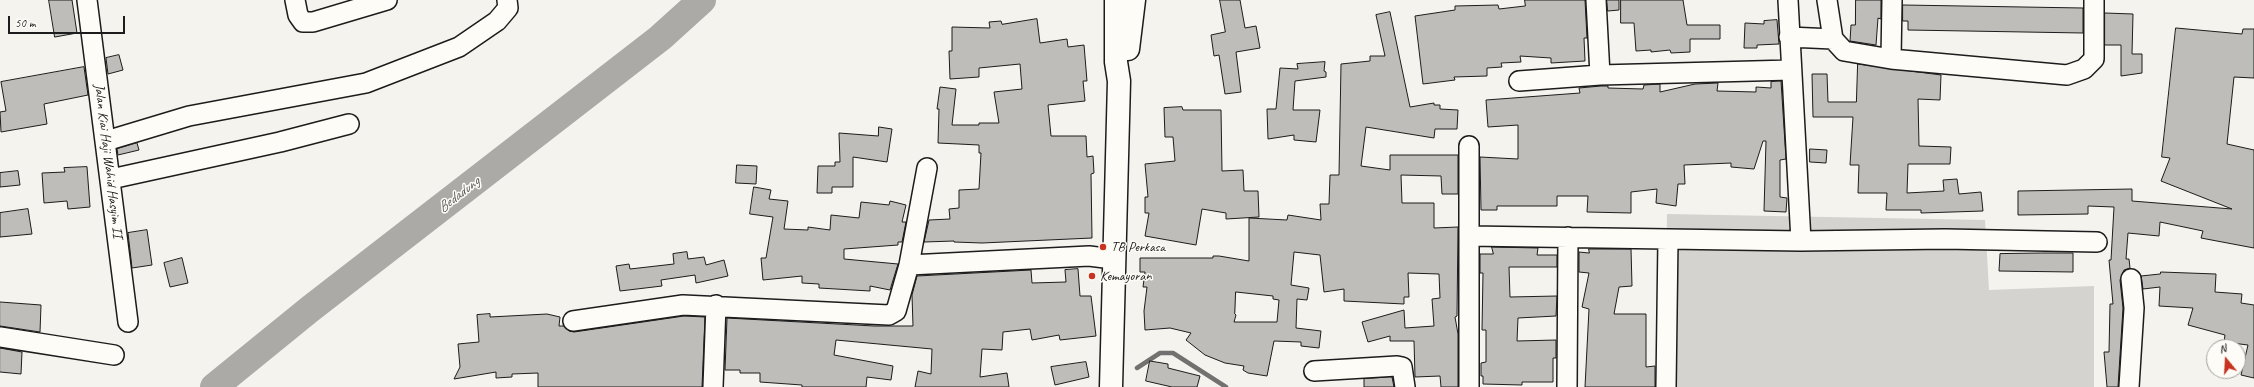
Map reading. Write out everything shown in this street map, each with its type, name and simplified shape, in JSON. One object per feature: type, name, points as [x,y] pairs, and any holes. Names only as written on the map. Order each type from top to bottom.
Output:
[{"type":"main road","points":[[1111,387],[1113,259],[1119,81],[1116,62],[1116,0]]},
{"type":"main road","points":[[1119,81],[1128,52],[1134,0]]},
{"type":"street","name":"Jalan Kiai Haji Wahid Hasyim II","points":[[87,0],[128,322]]},
{"type":"street","points":[[295,0],[298,15],[303,22],[313,22],[387,0]]},
{"type":"street","points":[[106,140],[189,116],[366,83],[459,47],[497,21],[508,8],[507,0]]},
{"type":"street","points":[[1596,0],[1600,75]]},
{"type":"street","points":[[1788,0],[1801,241]]},
{"type":"street","points":[[1827,0],[1833,39],[1844,51],[1891,59],[2067,75],[2084,69],[2094,59],[2094,0]]},
{"type":"street","points":[[1891,59],[1892,0]]},
{"type":"street","points":[[1790,38],[1833,39]]},
{"type":"street","points":[[1519,81],[1600,75],[1791,70]]},
{"type":"street","points":[[111,179],[280,142],[349,124]]},
{"type":"street","points":[[1469,146],[1469,387]]},
{"type":"street","points":[[573,321],[683,305],[716,305],[888,315],[896,311],[909,265],[927,168]]},
{"type":"street","points":[[1469,236],[1801,241],[1945,239],[2097,242]]},
{"type":"street","points":[[1567,387],[1568,238]]},
{"type":"street","points":[[1666,387],[1668,239]]},
{"type":"street","points":[[909,265],[1089,256],[1113,259]]},
{"type":"street","points":[[2129,387],[2134,308],[2131,279]]},
{"type":"street","points":[[713,387],[716,305]]},
{"type":"street","points":[[0,337],[114,355]]},
{"type":"street","points":[[1314,371],[1398,366],[1402,367],[1405,387]]},
{"type":"shaded area","points":[[1667,214],[1985,220],[1989,290],[2094,286],[2094,387],[1664,387]]},
{"type":"building","points":[[49,0],[72,0],[77,33],[55,37]]},
{"type":"building","points":[[1220,0],[1240,0],[1245,28],[1256,26],[1260,48],[1236,52],[1241,92],[1225,94],[1219,55],[1214,56],[1211,35],[1225,32]]},
{"type":"building","points":[[1525,0],[1585,0],[1587,38],[1584,38],[1585,61],[1551,63],[1551,58],[1520,56],[1521,62],[1501,63],[1502,67],[1487,68],[1487,76],[1454,77],[1455,80],[1423,84],[1415,16],[1455,10],[1455,6],[1498,5],[1499,9],[1525,6]]},
{"type":"building","points":[[1607,0],[1619,0],[1619,10],[1608,11]]},
{"type":"building","points":[[1621,0],[1683,0],[1687,25],[1720,25],[1720,39],[1690,39],[1690,52],[1671,53],[1670,50],[1651,52],[1651,50],[1636,51],[1634,23],[1621,23]]},
{"type":"building","points":[[1856,0],[1881,0],[1881,19],[1878,18],[1876,45],[1850,41],[1851,25],[1855,25]]},
{"type":"building","points":[[1903,5],[2083,8],[2083,33],[1908,30],[1908,21],[1903,21]]},
{"type":"building","points":[[1390,12],[1410,107],[1434,103],[1434,105],[1440,105],[1440,109],[1458,110],[1457,129],[1435,129],[1434,138],[1366,127],[1361,166],[1390,170],[1390,155],[1458,155],[1458,194],[1442,194],[1441,176],[1401,175],[1402,203],[1434,203],[1434,228],[1458,227],[1457,316],[1455,317],[1458,334],[1458,387],[1441,387],[1440,376],[1415,377],[1414,341],[1390,341],[1390,336],[1368,342],[1362,322],[1404,310],[1405,328],[1434,326],[1432,299],[1440,298],[1439,274],[1408,273],[1409,297],[1404,297],[1404,304],[1344,301],[1344,289],[1324,292],[1320,255],[1294,252],[1291,285],[1309,288],[1307,300],[1297,299],[1296,328],[1321,331],[1319,348],[1301,346],[1301,342],[1274,341],[1267,376],[1248,373],[1243,370],[1244,366],[1225,363],[1205,355],[1186,340],[1191,333],[1170,328],[1145,330],[1144,311],[1147,287],[1143,287],[1145,272],[1140,272],[1140,258],[1213,258],[1213,256],[1219,256],[1249,261],[1249,218],[1287,220],[1288,215],[1321,220],[1320,204],[1329,204],[1330,175],[1339,175],[1341,64],[1370,61],[1370,56],[1385,56],[1376,15]],"holes":[[[1236,292],[1273,296],[1273,299],[1279,300],[1277,322],[1234,322],[1236,315]]]},
{"type":"building","points":[[2105,13],[2133,14],[2132,54],[2142,54],[2142,73],[2121,76],[2121,45],[2105,45]]},
{"type":"building","points":[[1037,19],[1040,43],[1067,39],[1068,47],[1084,45],[1087,81],[1083,81],[1085,101],[1048,105],[1051,136],[1086,136],[1087,157],[1093,156],[1094,173],[1091,174],[1092,238],[982,243],[954,241],[924,242],[929,220],[950,219],[949,209],[959,208],[959,190],[979,189],[981,153],[979,153],[979,145],[938,143],[939,109],[937,109],[940,87],[956,89],[952,125],[999,123],[994,92],[1022,89],[1020,64],[979,68],[979,77],[950,79],[949,51],[952,51],[952,27],[990,28],[989,22],[1001,21],[1002,24]]},
{"type":"building","points":[[1777,20],[1779,44],[1757,45],[1757,48],[1744,48],[1745,23],[1764,24],[1764,21]]},
{"type":"building","points":[[2176,28],[2242,34],[2243,29],[2254,29],[2254,78],[2234,77],[2227,144],[2254,150],[2254,248],[2201,238],[2203,231],[2160,222],[2159,236],[2128,233],[2126,259],[2129,259],[2130,268],[2124,270],[2120,280],[2123,308],[2118,387],[2107,387],[2104,352],[2109,352],[2110,304],[2113,304],[2109,260],[2111,260],[2114,207],[2088,206],[2088,214],[2018,215],[2018,191],[2132,189],[2132,201],[2232,209],[2161,181],[2170,158],[2162,157]]},
{"type":"building","points":[[119,55],[123,70],[108,74],[106,58]]},
{"type":"building","points":[[1325,62],[1324,71],[1326,72],[1326,77],[1295,81],[1293,110],[1320,110],[1316,142],[1294,140],[1294,135],[1268,139],[1267,109],[1276,109],[1280,68],[1298,69],[1297,64]]},
{"type":"building","points":[[1858,64],[1941,75],[1940,100],[1918,99],[1919,146],[1951,147],[1950,164],[1908,164],[1907,193],[1944,191],[1943,180],[1957,179],[1959,194],[1981,192],[1983,211],[1921,213],[1921,210],[1886,210],[1887,193],[1858,193],[1859,165],[1850,165],[1853,117],[1813,117],[1812,74],[1827,74],[1828,102],[1856,102]]},
{"type":"building","points":[[84,67],[88,95],[44,104],[47,124],[1,132],[0,112],[6,111],[1,82]]},
{"type":"building","points":[[1781,81],[1786,159],[1780,160],[1780,197],[1787,198],[1786,212],[1764,211],[1766,141],[1763,141],[1754,169],[1731,167],[1731,163],[1684,165],[1685,184],[1678,184],[1676,206],[1656,203],[1657,189],[1631,192],[1631,213],[1587,212],[1588,196],[1557,196],[1557,206],[1497,206],[1497,210],[1481,210],[1480,157],[1518,159],[1518,125],[1488,127],[1486,100],[1580,93],[1579,88],[1608,86],[1608,88],[1643,89],[1644,85],[1660,84],[1660,92],[1695,84],[1718,83],[1717,91],[1756,92],[1756,87],[1771,88],[1771,82]]},
{"type":"building","points":[[1182,107],[1183,110],[1221,110],[1222,171],[1243,170],[1244,191],[1258,191],[1259,217],[1226,219],[1226,213],[1202,209],[1196,245],[1145,236],[1149,213],[1145,213],[1145,197],[1148,197],[1145,164],[1175,161],[1173,137],[1165,137],[1164,108]]},
{"type":"building","points":[[879,127],[892,129],[887,162],[853,157],[853,187],[832,187],[832,193],[817,193],[818,166],[835,166],[835,162],[840,162],[839,133],[878,136]]},
{"type":"building","points":[[137,143],[139,150],[118,155],[117,149]]},
{"type":"building","points":[[1810,149],[1827,150],[1826,163],[1810,162]]},
{"type":"building","points":[[737,165],[757,166],[756,184],[736,183]]},
{"type":"building","points":[[87,167],[90,207],[68,209],[67,201],[44,203],[42,173],[65,172],[64,168]]},
{"type":"building","points":[[18,171],[20,185],[0,187],[0,173]]},
{"type":"building","points":[[754,187],[771,190],[769,199],[788,201],[784,229],[808,230],[808,227],[830,230],[831,215],[859,218],[861,202],[889,205],[890,201],[906,205],[902,222],[906,222],[902,242],[898,242],[898,245],[844,249],[844,259],[898,264],[890,290],[870,286],[870,291],[819,288],[819,284],[802,283],[802,276],[763,280],[761,258],[766,258],[773,217],[750,214]]},
{"type":"building","points":[[28,209],[32,234],[0,237],[0,213]]},
{"type":"building","points":[[147,230],[152,265],[132,268],[128,233]]},
{"type":"building","points":[[1492,247],[1538,248],[1537,255],[1557,255],[1557,267],[1509,267],[1510,297],[1557,296],[1556,316],[1518,318],[1517,341],[1556,340],[1556,358],[1553,358],[1553,382],[1522,382],[1522,385],[1483,384],[1483,376],[1481,376],[1481,363],[1486,362],[1486,330],[1482,330],[1483,273],[1480,273],[1480,254],[1493,254]]},
{"type":"building","points":[[1589,249],[1631,249],[1632,286],[1619,287],[1614,314],[1646,314],[1646,367],[1655,366],[1655,387],[1585,387],[1589,309],[1582,307],[1589,273],[1579,272],[1579,252],[1589,253]]},
{"type":"building","points":[[687,252],[688,259],[704,257],[706,265],[724,260],[728,276],[696,283],[695,275],[661,280],[662,286],[620,291],[616,266],[629,264],[630,269],[674,264],[673,254]]},
{"type":"building","points":[[2073,253],[2073,272],[1999,271],[2000,254]]},
{"type":"building","points":[[182,258],[188,283],[170,287],[164,263]]},
{"type":"building","points":[[1078,269],[1080,296],[1091,296],[1096,336],[1060,340],[1059,335],[1032,340],[1030,329],[1003,332],[1002,350],[982,349],[980,377],[1007,373],[1009,387],[915,387],[918,371],[931,374],[932,349],[836,340],[834,355],[893,366],[891,380],[867,377],[866,387],[802,387],[802,385],[760,382],[760,373],[740,373],[740,370],[725,370],[727,318],[874,326],[913,326],[912,295],[917,276],[1031,270],[1032,283],[1066,282],[1065,270]]},
{"type":"building","points":[[2161,272],[2216,274],[2215,292],[2242,294],[2241,303],[2254,305],[2254,378],[2246,376],[2246,354],[2248,345],[2246,345],[2246,339],[2224,339],[2225,335],[2188,325],[2193,308],[2159,306],[2160,287],[2143,289],[2141,276],[2160,274]]},
{"type":"building","points":[[0,302],[41,305],[40,332],[0,326]]},
{"type":"building","points":[[490,314],[490,317],[547,314],[560,317],[559,326],[564,326],[569,331],[574,332],[684,316],[705,317],[702,387],[538,387],[538,373],[512,374],[512,377],[496,378],[496,372],[454,379],[460,367],[458,344],[479,342],[477,315]]},
{"type":"building","points":[[0,348],[22,352],[21,374],[0,372]]},
{"type":"building","points":[[1150,361],[1168,364],[1168,368],[1200,376],[1197,387],[1172,387],[1146,381]]},
{"type":"building","points":[[1086,362],[1089,377],[1055,385],[1051,367]]},
{"type":"building","points":[[1392,377],[1394,387],[1364,387],[1364,379]]},
{"type":"waterway","name":"Bedadung","points":[[214,387],[310,309],[660,38],[702,0]]},
{"type":"waterway","points":[[1137,368],[1160,353],[1173,353],[1226,387]]},
{"type":"place","name":"TB Perkasa","points":[[1103,247]]},
{"type":"place","name":"Kemayoran","points":[[1092,276]]}]
